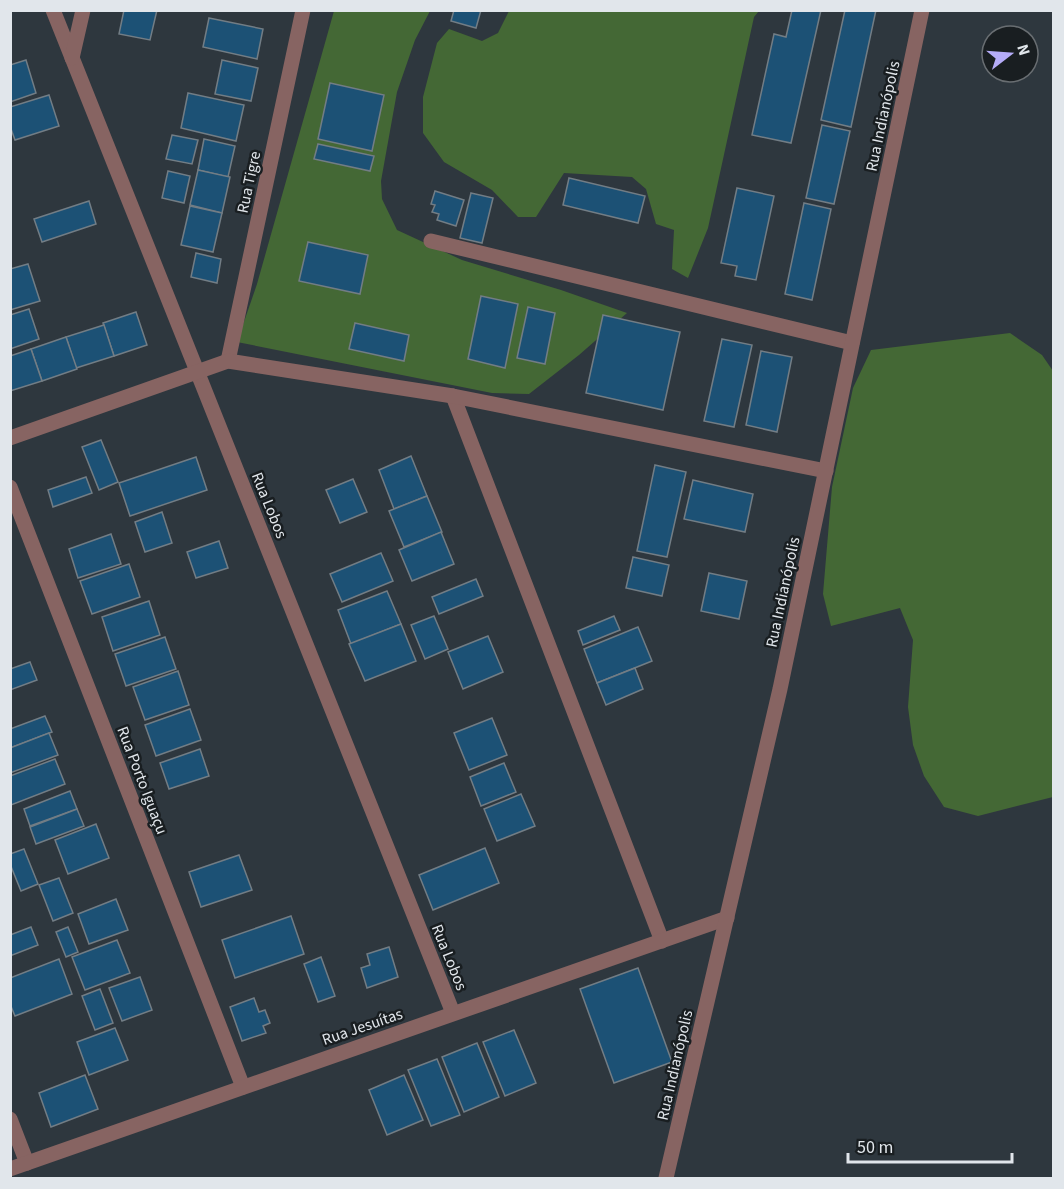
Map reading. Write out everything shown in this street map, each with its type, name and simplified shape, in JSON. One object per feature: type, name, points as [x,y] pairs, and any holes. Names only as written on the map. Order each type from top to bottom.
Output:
[{"type":"street","name":"Rua Lobos","points":[[53,10],[453,1013]]},
{"type":"street","points":[[72,58],[83,10]]},
{"type":"street","name":"Rua Tigre","points":[[228,361],[303,10]]},
{"type":"street","name":"Rua Indianópolis","points":[[666,1179],[780,689],[922,10]]},
{"type":"street","points":[[431,241],[852,343]]},
{"type":"street","points":[[10,438],[228,361],[453,396],[826,471]]},
{"type":"street","points":[[453,396],[662,941]]},
{"type":"street","name":"Rua Porto Iguaçu","points":[[10,487],[243,1087]]},
{"type":"street","name":"Rua Jesuítas","points":[[10,1169],[727,918]]},
{"type":"street","points":[[10,1119],[27,1163]]},
{"type":"green space","points":[[334,11],[430,11],[415,40],[397,92],[381,181],[382,199],[397,230],[462,260],[627,313],[529,394],[492,393],[237,342],[257,284]]},
{"type":"green space","points":[[509,11],[759,11],[754,17],[708,228],[688,278],[672,269],[674,230],[656,224],[646,189],[632,177],[564,173],[536,217],[518,217],[492,190],[444,162],[423,133],[423,97],[437,43],[449,29],[482,41],[498,33]]},
{"type":"green space","points":[[1010,333],[1042,355],[1053,371],[1053,797],[978,816],[944,807],[924,776],[913,745],[908,707],[913,640],[900,608],[831,626],[823,594],[832,487],[853,388],[871,350]]},
{"type":"building","points":[[124,10],[157,10],[150,40],[119,34]]},
{"type":"building","points":[[454,10],[481,10],[476,28],[451,21]]},
{"type":"building","points":[[792,10],[821,10],[791,143],[752,135],[774,34],[786,37]]},
{"type":"building","points":[[845,10],[876,10],[851,127],[821,120]]},
{"type":"building","points":[[209,18],[263,29],[257,59],[203,47]]},
{"type":"building","points":[[26,60],[36,93],[10,102],[10,65]]},
{"type":"building","points":[[222,60],[258,68],[251,101],[215,94]]},
{"type":"building","points":[[330,83],[384,95],[372,151],[318,139]]},
{"type":"building","points":[[188,93],[244,105],[236,141],[181,128]]},
{"type":"building","points":[[49,95],[59,126],[15,140],[10,126],[10,107]]},
{"type":"building","points":[[822,125],[850,131],[834,204],[806,198]]},
{"type":"building","points":[[172,135],[198,140],[192,164],[166,159]]},
{"type":"building","points":[[204,139],[235,146],[228,177],[198,170]]},
{"type":"building","points":[[318,144],[374,156],[370,171],[314,159]]},
{"type":"building","points":[[198,170],[230,177],[222,213],[190,205]]},
{"type":"building","points":[[168,171],[190,176],[184,203],[162,198]]},
{"type":"building","points":[[569,178],[645,196],[638,223],[563,205]]},
{"type":"building","points":[[737,188],[774,196],[756,280],[735,276],[737,266],[721,263]]},
{"type":"building","points":[[435,191],[464,200],[456,226],[437,220],[439,214],[432,212],[435,205],[431,204]]},
{"type":"building","points":[[471,193],[493,198],[482,243],[460,238]]},
{"type":"building","points":[[89,201],[96,224],[42,242],[34,219]]},
{"type":"building","points":[[804,203],[831,209],[812,300],[785,294]]},
{"type":"building","points":[[190,206],[222,213],[213,252],[181,245]]},
{"type":"building","points":[[308,242],[368,255],[360,294],[299,281]]},
{"type":"building","points":[[196,253],[221,259],[217,283],[191,277]]},
{"type":"building","points":[[28,264],[40,301],[10,310],[10,269]]},
{"type":"building","points":[[481,296],[518,304],[505,368],[468,359]]},
{"type":"building","points":[[528,307],[555,313],[545,364],[517,358]]},
{"type":"building","points":[[29,309],[39,339],[10,349],[10,315]]},
{"type":"building","points":[[136,312],[147,345],[114,356],[103,323]]},
{"type":"building","points":[[603,315],[680,332],[663,410],[586,393]]},
{"type":"building","points":[[355,323],[409,335],[404,361],[349,349]]},
{"type":"building","points":[[104,325],[114,356],[76,368],[66,337]]},
{"type":"building","points":[[66,337],[77,369],[42,381],[31,349]]},
{"type":"building","points":[[722,339],[752,345],[734,427],[704,421]]},
{"type":"building","points":[[31,349],[42,381],[10,391],[10,356]]},
{"type":"building","points":[[761,351],[792,357],[777,432],[746,425]]},
{"type":"building","points":[[101,440],[118,482],[99,490],[82,447]]},
{"type":"building","points":[[411,456],[427,496],[394,509],[379,470]]},
{"type":"building","points":[[196,457],[207,490],[130,516],[119,483]]},
{"type":"building","points":[[655,465],[686,472],[667,557],[637,551]]},
{"type":"building","points":[[86,477],[92,493],[53,507],[48,490]]},
{"type":"building","points":[[353,479],[367,512],[340,523],[326,490]]},
{"type":"building","points":[[693,480],[753,494],[745,532],[684,519]]},
{"type":"building","points":[[427,496],[442,532],[404,547],[389,511]]},
{"type":"building","points":[[162,512],[172,543],[145,552],[135,522]]},
{"type":"building","points":[[441,532],[454,564],[412,581],[399,550]]},
{"type":"building","points":[[111,534],[121,564],[78,578],[69,549]]},
{"type":"building","points":[[219,541],[228,568],[196,578],[187,552]]},
{"type":"building","points":[[381,553],[393,581],[342,602],[330,574]]},
{"type":"building","points":[[633,557],[669,565],[662,596],[626,588]]},
{"type":"building","points":[[129,564],[140,597],[92,614],[80,581]]},
{"type":"building","points":[[709,573],[747,581],[739,619],[701,611]]},
{"type":"building","points":[[476,579],[483,596],[439,614],[432,597]]},
{"type":"building","points":[[387,591],[401,624],[351,644],[338,610]]},
{"type":"building","points":[[149,601],[160,635],[113,651],[102,617]]},
{"type":"building","points":[[434,616],[448,649],[425,659],[411,625]]},
{"type":"building","points":[[614,616],[620,630],[583,645],[578,631]]},
{"type":"building","points":[[401,624],[416,661],[365,681],[349,644]]},
{"type":"building","points":[[638,627],[652,661],[597,683],[584,649]]},
{"type":"building","points":[[488,636],[503,672],[463,689],[448,652]]},
{"type":"building","points":[[165,637],[176,669],[126,686],[115,654]]},
{"type":"building","points":[[30,662],[37,680],[10,690],[10,669]]},
{"type":"building","points":[[635,668],[643,689],[606,705],[597,683]]},
{"type":"building","points":[[178,671],[189,705],[145,720],[133,687]]},
{"type":"building","points":[[190,709],[201,740],[156,756],[145,725]]},
{"type":"building","points":[[45,716],[52,732],[10,748],[10,729]]},
{"type":"building","points":[[492,718],[507,755],[469,770],[454,733]]},
{"type":"building","points":[[49,733],[58,755],[10,773],[10,748]]},
{"type":"building","points":[[200,749],[209,776],[169,789],[160,763]]},
{"type":"building","points":[[55,759],[65,784],[11,805],[10,776]]},
{"type":"building","points":[[504,763],[516,792],[481,806],[470,777]]},
{"type":"building","points":[[70,791],[77,809],[30,826],[24,809]]},
{"type":"building","points":[[521,794],[535,826],[497,841],[484,809]]},
{"type":"building","points":[[77,809],[84,826],[36,844],[30,827]]},
{"type":"building","points":[[96,824],[109,858],[68,874],[55,840]]},
{"type":"building","points":[[485,848],[499,883],[433,910],[419,875]]},
{"type":"building","points":[[24,849],[38,884],[21,891],[10,864],[10,854]]},
{"type":"building","points":[[239,855],[252,890],[201,907],[189,872]]},
{"type":"building","points":[[59,878],[73,913],[53,921],[39,885]]},
{"type":"building","points":[[116,899],[128,930],[89,944],[78,914]]},
{"type":"building","points":[[291,916],[304,954],[235,978],[222,940]]},
{"type":"building","points":[[31,927],[38,945],[10,956],[10,935]]},
{"type":"building","points":[[68,927],[78,952],[66,957],[56,932]]},
{"type":"building","points":[[117,940],[130,973],[85,990],[72,957]]},
{"type":"building","points":[[389,947],[398,977],[367,988],[361,968],[370,965],[367,954]]},
{"type":"building","points":[[321,957],[335,996],[318,1002],[304,964]]},
{"type":"building","points":[[59,959],[72,994],[15,1016],[10,1004],[10,978]]},
{"type":"building","points":[[638,968],[672,1062],[614,1083],[580,989]]},
{"type":"building","points":[[140,977],[152,1010],[122,1021],[109,988]]},
{"type":"building","points":[[100,989],[113,1023],[95,1030],[82,996]]},
{"type":"building","points":[[254,998],[259,1012],[265,1010],[270,1023],[263,1026],[266,1033],[242,1041],[230,1007]]},
{"type":"building","points":[[115,1028],[128,1060],[89,1075],[77,1042]]},
{"type":"building","points":[[514,1030],[536,1083],[505,1096],[483,1042]]},
{"type":"building","points":[[477,1043],[499,1097],[464,1112],[442,1057]]},
{"type":"building","points":[[437,1059],[460,1115],[431,1126],[408,1070]]},
{"type":"building","points":[[85,1075],[98,1109],[51,1127],[39,1093]]},
{"type":"building","points":[[404,1075],[423,1120],[387,1135],[369,1090]]}]
